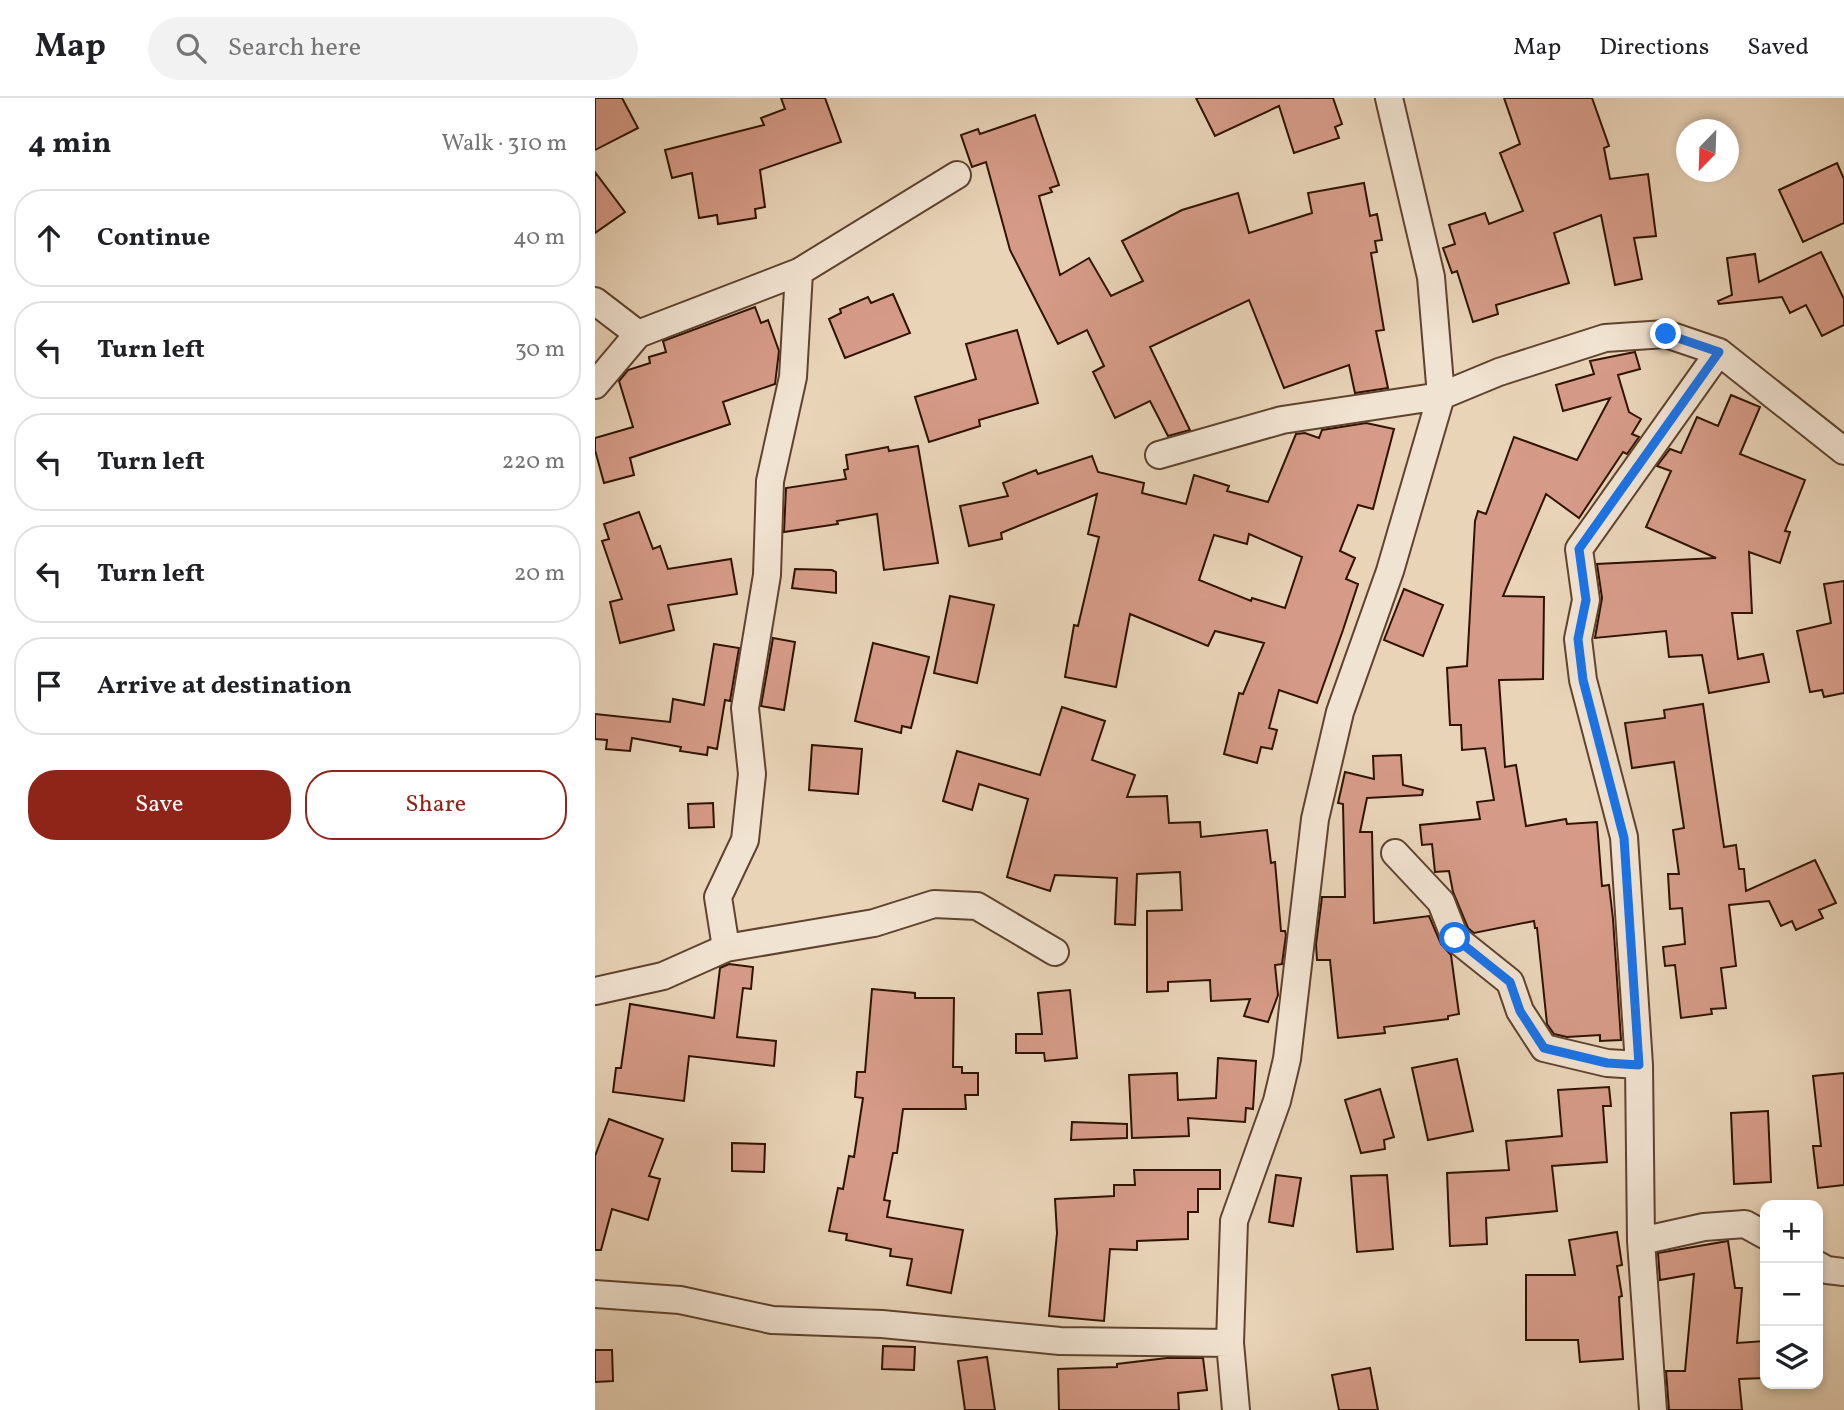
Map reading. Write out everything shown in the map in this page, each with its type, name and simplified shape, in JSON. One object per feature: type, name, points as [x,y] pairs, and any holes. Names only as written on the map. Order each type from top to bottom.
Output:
[{"type":"street","points":[[1236,1410],[1230,1343],[1234,1221],[1277,1101],[1287,1059],[1315,818],[1339,712],[1390,571],[1441,396],[1431,277],[1389,98]]},
{"type":"street","points":[[595,384],[638,334],[799,272],[957,175]]},
{"type":"street","points":[[726,948],[718,897],[744,840],[752,774],[745,708],[767,575],[770,481],[793,377],[799,272]]},
{"type":"street","points":[[595,301],[638,334]]},
{"type":"street","points":[[1159,455],[1282,420],[1441,396],[1499,372],[1605,338],[1666,334],[1719,352],[1844,451]]},
{"type":"street","points":[[1653,1410],[1640,1241],[1639,1065],[1624,838],[1583,680],[1578,639],[1586,600],[1579,549],[1719,352]]},
{"type":"street","points":[[1395,853],[1441,902],[1455,938],[1510,982],[1520,1011],[1544,1048],[1607,1063],[1639,1065]]},
{"type":"street","points":[[595,991],[663,976],[726,948],[874,923],[934,904],[977,906],[1055,951]]},
{"type":"street","points":[[1640,1241],[1704,1227],[1745,1223],[1760,1232]]},
{"type":"street","points":[[1823,1268],[1844,1272]]},
{"type":"street","points":[[595,1294],[680,1300],[772,1320],[881,1324],[1060,1341],[1230,1343]]},
{"type":"building","points":[[595,98],[622,98],[638,128],[595,150]]},
{"type":"building","points":[[781,98],[825,98],[841,142],[760,170],[765,207],[755,209],[756,218],[718,224],[717,215],[699,218],[692,173],[672,178],[665,150],[764,125],[761,118],[785,109]]},
{"type":"building","points":[[1196,98],[1333,98],[1342,124],[1335,127],[1339,138],[1294,153],[1279,106],[1215,136]]},
{"type":"building","points":[[1504,98],[1592,98],[1609,146],[1604,148],[1610,179],[1648,174],[1656,236],[1634,238],[1642,279],[1615,285],[1601,215],[1554,233],[1569,283],[1496,305],[1498,314],[1473,322],[1457,271],[1452,273],[1443,248],[1455,244],[1449,225],[1485,213],[1489,224],[1523,211],[1500,153],[1520,144]]},
{"type":"building","points":[[1035,115],[1059,185],[1050,188],[1052,192],[1039,196],[1060,275],[1089,258],[1111,296],[1143,281],[1122,241],[1182,210],[1238,193],[1249,233],[1312,213],[1308,193],[1364,183],[1370,216],[1377,214],[1382,240],[1375,241],[1377,252],[1371,253],[1384,330],[1376,331],[1388,388],[1355,393],[1349,365],[1284,388],[1249,300],[1150,347],[1190,430],[1168,436],[1150,401],[1115,418],[1093,372],[1104,366],[1087,330],[1058,344],[1010,250],[986,162],[972,167],[961,135],[978,129],[980,134]]},
{"type":"building","points":[[1837,163],[1844,179],[1844,223],[1803,242],[1779,190]]},
{"type":"building","points":[[595,172],[625,212],[595,233]]},
{"type":"building","points":[[1821,252],[1844,299],[1844,325],[1822,336],[1806,305],[1790,313],[1782,297],[1719,304],[1718,301],[1732,295],[1727,258],[1755,254],[1759,282]]},
{"type":"building","points":[[893,294],[910,333],[845,358],[829,319],[841,313],[840,309],[868,297],[871,303]]},
{"type":"building","points":[[755,307],[761,323],[768,320],[779,351],[775,384],[723,402],[730,424],[630,458],[634,475],[604,483],[595,450],[595,438],[633,427],[619,381],[628,370],[650,363],[649,357],[666,352],[663,341]]},
{"type":"building","points":[[1017,330],[1038,403],[979,420],[980,426],[929,442],[915,397],[976,379],[966,344]]},
{"type":"building","points":[[1635,352],[1640,369],[1618,375],[1629,412],[1641,419],[1632,434],[1639,437],[1627,454],[1623,452],[1579,518],[1546,494],[1503,596],[1544,597],[1543,679],[1499,680],[1505,767],[1516,765],[1526,826],[1566,819],[1567,824],[1597,822],[1602,886],[1609,885],[1613,919],[1621,1040],[1600,1041],[1600,1035],[1567,1037],[1554,1034],[1547,1024],[1534,921],[1474,933],[1468,928],[1453,892],[1449,871],[1435,872],[1432,844],[1422,845],[1420,825],[1480,819],[1477,802],[1494,800],[1485,748],[1462,750],[1461,725],[1450,725],[1447,668],[1467,666],[1475,521],[1478,511],[1486,514],[1514,437],[1577,460],[1610,398],[1563,411],[1556,385],[1594,374],[1590,361]]},
{"type":"building","points":[[1731,395],[1760,407],[1740,454],[1805,480],[1785,531],[1790,532],[1780,563],[1749,552],[1752,613],[1732,613],[1738,659],[1763,654],[1769,682],[1709,693],[1702,655],[1669,657],[1666,631],[1595,638],[1602,598],[1597,564],[1716,558],[1646,527],[1671,471],[1657,466],[1670,449],[1681,453],[1697,417],[1718,426]]},
{"type":"building","points":[[1366,423],[1394,429],[1373,509],[1358,505],[1340,551],[1355,558],[1346,579],[1358,584],[1317,703],[1279,690],[1269,728],[1277,730],[1272,749],[1261,747],[1257,763],[1224,754],[1239,693],[1243,694],[1264,643],[1215,631],[1208,646],[1130,614],[1116,687],[1065,677],[1074,625],[1078,626],[1099,537],[1088,534],[1097,494],[1001,533],[1002,539],[969,546],[960,506],[1008,496],[1003,483],[1036,470],[1038,474],[1092,456],[1098,472],[1144,483],[1142,493],[1186,504],[1194,475],[1229,486],[1227,491],[1268,502],[1296,434],[1305,433],[1319,438],[1322,430]],"holes":[[[1249,534],[1302,557],[1285,608],[1252,598],[1251,601],[1199,580],[1214,535],[1247,544]]]},
{"type":"building","points":[[918,446],[938,563],[884,570],[877,514],[837,521],[838,524],[784,532],[786,488],[846,479],[846,455],[888,447],[889,451]]},
{"type":"building","points":[[639,512],[653,549],[660,546],[668,569],[731,559],[737,594],[668,605],[674,630],[620,643],[610,602],[622,599],[602,541],[609,539],[604,524]]},
{"type":"building","points":[[795,569],[836,572],[836,593],[792,588]]},
{"type":"building","points":[[1844,581],[1844,693],[1824,697],[1822,690],[1810,692],[1797,631],[1831,623],[1824,584]]},
{"type":"building","points":[[1404,589],[1443,605],[1423,656],[1384,640]]},
{"type":"building","points":[[950,596],[994,605],[977,683],[934,673]]},
{"type":"building","points":[[773,638],[795,642],[784,710],[761,706]]},
{"type":"building","points":[[873,643],[929,657],[911,728],[902,726],[901,733],[855,721]]},
{"type":"building","points":[[714,644],[739,648],[730,701],[725,700],[717,749],[708,747],[707,755],[632,738],[630,751],[606,749],[607,740],[595,739],[595,714],[670,722],[673,699],[704,705]]},
{"type":"building","points":[[1703,704],[1724,847],[1736,845],[1739,869],[1744,869],[1746,891],[1815,860],[1836,903],[1819,910],[1823,918],[1796,930],[1792,921],[1781,926],[1769,901],[1729,905],[1736,966],[1721,968],[1726,1008],[1711,1009],[1712,1014],[1681,1018],[1675,965],[1665,966],[1663,947],[1685,944],[1682,908],[1670,909],[1668,874],[1679,874],[1673,830],[1684,828],[1674,762],[1632,768],[1625,723],[1665,718],[1664,710]]},
{"type":"building","points":[[1062,707],[1105,721],[1092,760],[1135,775],[1127,797],[1167,796],[1169,823],[1200,822],[1201,837],[1267,830],[1271,863],[1275,862],[1281,931],[1285,931],[1286,935],[1282,964],[1275,965],[1278,995],[1268,1022],[1244,1016],[1250,999],[1211,1001],[1210,980],[1168,982],[1168,991],[1147,992],[1147,911],[1182,910],[1180,872],[1137,874],[1135,925],[1115,924],[1117,878],[1055,875],[1050,891],[1007,877],[1028,799],[979,784],[972,810],[943,801],[957,751],[1040,775]]},
{"type":"building","points":[[812,745],[862,749],[858,794],[809,790]]},
{"type":"building","points":[[1401,755],[1403,785],[1423,790],[1422,795],[1367,798],[1360,832],[1372,832],[1374,923],[1429,916],[1441,944],[1451,955],[1459,1014],[1448,1016],[1448,1019],[1384,1027],[1385,1033],[1338,1038],[1330,960],[1317,960],[1316,944],[1322,897],[1345,897],[1343,804],[1338,803],[1345,772],[1374,779],[1373,756]]},
{"type":"building","points":[[713,803],[714,827],[689,828],[688,804]]},
{"type":"building","points":[[729,964],[753,967],[751,989],[743,988],[737,1037],[776,1041],[774,1066],[689,1056],[684,1101],[613,1092],[616,1068],[621,1068],[630,1004],[714,1018],[720,968]]},
{"type":"building","points":[[872,989],[915,993],[915,998],[954,998],[953,1067],[962,1067],[962,1073],[978,1073],[978,1095],[965,1095],[966,1109],[903,1109],[897,1153],[893,1153],[884,1200],[890,1201],[887,1217],[963,1230],[951,1293],[907,1285],[912,1259],[890,1256],[891,1249],[846,1240],[847,1234],[829,1231],[838,1188],[843,1189],[849,1156],[854,1157],[863,1098],[855,1097],[857,1072],[865,1072]]},
{"type":"building","points":[[1070,990],[1077,1058],[1045,1061],[1044,1053],[1016,1053],[1016,1034],[1042,1034],[1038,993]]},
{"type":"building","points":[[1218,1058],[1256,1061],[1253,1109],[1246,1108],[1245,1122],[1188,1118],[1189,1136],[1132,1138],[1129,1075],[1177,1073],[1178,1100],[1216,1098]]},
{"type":"building","points":[[1457,1059],[1473,1131],[1428,1140],[1412,1068]]},
{"type":"building","points":[[1844,1073],[1844,1185],[1818,1188],[1813,1146],[1821,1146],[1813,1076]]},
{"type":"building","points":[[1609,1087],[1611,1106],[1603,1106],[1607,1162],[1552,1166],[1557,1211],[1486,1218],[1487,1244],[1450,1246],[1447,1173],[1509,1170],[1506,1141],[1562,1136],[1558,1090]]},
{"type":"building","points":[[1380,1089],[1394,1137],[1384,1140],[1385,1149],[1361,1153],[1345,1100]]},
{"type":"building","points":[[1768,1111],[1771,1182],[1734,1184],[1731,1113]]},
{"type":"building","points":[[609,1119],[663,1139],[649,1176],[660,1179],[648,1220],[612,1209],[601,1250],[595,1250],[595,1156]]},
{"type":"building","points":[[1072,1122],[1127,1124],[1127,1138],[1071,1140]]},
{"type":"building","points":[[732,1143],[765,1144],[764,1172],[732,1171]]},
{"type":"building","points":[[1134,1170],[1220,1170],[1220,1189],[1198,1189],[1198,1212],[1188,1212],[1188,1239],[1137,1241],[1137,1250],[1110,1249],[1104,1321],[1049,1316],[1057,1233],[1055,1199],[1114,1196],[1114,1185],[1135,1185]]},
{"type":"building","points":[[1276,1175],[1301,1178],[1293,1226],[1269,1222]]},
{"type":"building","points":[[1387,1175],[1393,1249],[1357,1252],[1351,1176]]},
{"type":"building","points":[[1617,1232],[1622,1265],[1617,1266],[1622,1296],[1619,1297],[1623,1359],[1580,1362],[1578,1340],[1526,1340],[1526,1275],[1575,1275],[1569,1240]]},
{"type":"building","points":[[1728,1241],[1735,1288],[1742,1288],[1737,1343],[1760,1341],[1760,1378],[1739,1379],[1742,1410],[1669,1410],[1666,1371],[1685,1371],[1694,1274],[1660,1280],[1658,1253]]},
{"type":"building","points":[[883,1346],[915,1347],[914,1370],[882,1369]]},
{"type":"building","points":[[595,1350],[612,1350],[613,1381],[595,1382]]},
{"type":"building","points":[[987,1357],[995,1410],[965,1410],[958,1361]]},
{"type":"building","points":[[1167,1358],[1203,1358],[1207,1390],[1178,1393],[1179,1410],[1059,1410],[1058,1369],[1117,1367],[1117,1364]]},
{"type":"building","points":[[1370,1368],[1378,1410],[1339,1410],[1332,1375]]},
{"type":"route","points":[[1455,938],[1510,982],[1520,1011],[1544,1048],[1607,1063],[1639,1065],[1624,838],[1583,680],[1578,639],[1586,600],[1579,549],[1719,352],[1666,334]]}]
